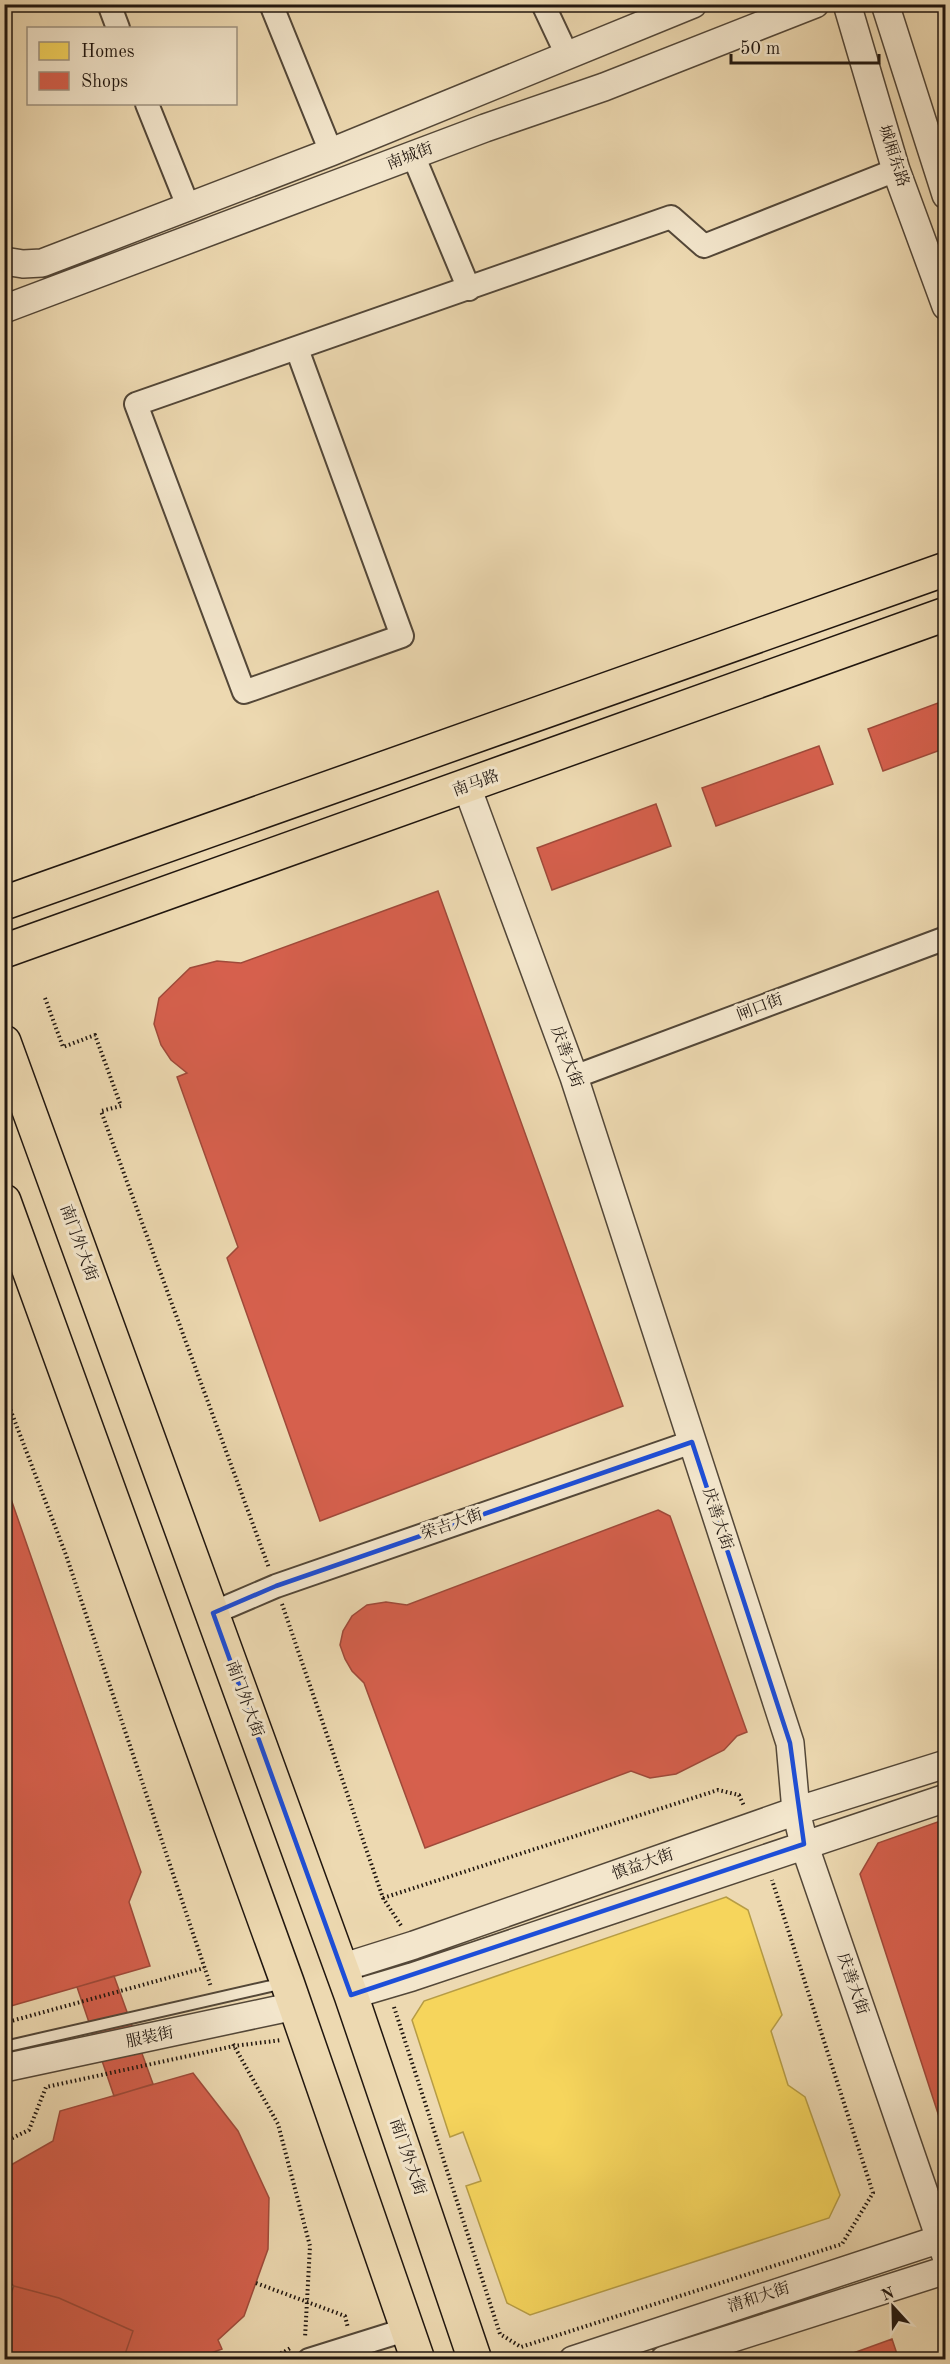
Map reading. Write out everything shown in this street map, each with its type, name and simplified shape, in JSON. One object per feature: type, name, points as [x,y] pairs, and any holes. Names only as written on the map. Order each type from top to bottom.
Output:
[{"type":"main road","points":[[4,903],[945,569]]},
{"type":"main road","name":"南马路","points":[[4,951],[945,614]]},
{"type":"main road","name":"南门外大街","points":[[4,1042],[351,1995],[475,2360]]},
{"type":"main road","points":[[4,1201],[291,1994],[413,2344]]},
{"type":"street","points":[[109,4],[118,27]]},
{"type":"street","points":[[271,4],[331,152]]},
{"type":"street","points":[[543,4],[567,55]]},
{"type":"street","points":[[4,261],[23,264],[42,263],[331,152],[693,4]]},
{"type":"street","name":"南城街","points":[[4,309],[413,155],[604,87],[815,4]]},
{"type":"street","name":"城厢东路","points":[[847,4],[896,170],[945,306]]},
{"type":"street","points":[[885,4],[945,195]]},
{"type":"street","points":[[147,105],[188,206]]},
{"type":"street","points":[[413,155],[469,289]]},
{"type":"street","points":[[297,349],[402,636],[244,692],[136,404],[671,217],[704,246],[896,170]]},
{"type":"street","name":"庆善大街","points":[[467,787],[574,1077],[790,1743],[796,1811],[804,1844],[943,2244]]},
{"type":"street","name":"闸口街","points":[[574,1077],[945,938]]},
{"type":"street","name":"荣吉大街","points":[[213,1613],[276,1586],[692,1442]]},
{"type":"street","name":"慎益大街","points":[[351,1995],[414,1945],[796,1811],[945,1764]]},
{"type":"street","name":"慎益大街","points":[[351,1995],[411,1977],[945,1798]]},
{"type":"street","name":"服装街","points":[[4,2068],[224,2023],[291,1994]]},
{"type":"street","name":"清和大街","points":[[573,2360],[943,2244]]},
{"type":"street","name":"清和大街","points":[[664,2360],[945,2270]]},
{"type":"street","points":[[309,2360],[353,2346],[413,2344]]},
{"type":"lane","points":[[4,2047],[224,2023]]},
{"type":"path","points":[[45,998],[63,1047],[95,1035],[121,1106],[101,1111],[276,1586],[383,1898],[414,1945]]},
{"type":"path","points":[[4,1393],[66,1555],[224,2023],[278,2124],[310,2246],[307,2337],[284,2352],[259,2360]]},
{"type":"path","points":[[383,1898],[718,1790],[739,1794],[753,1827]]},
{"type":"path","points":[[411,1977],[394,2007],[500,2334],[521,2347],[842,2244],[873,2193],[764,1858]]},
{"type":"path","points":[[4,2023],[204,1968]]},
{"type":"path","points":[[351,1995],[394,2007]]},
{"type":"path","points":[[4,2142],[29,2130],[46,2087],[224,2023],[306,2037]]},
{"type":"path","points":[[256,2283],[345,2316],[353,2346]]},
{"type":"highlighted area","points":[[692,1442],[790,1743],[804,1844],[351,1995],[213,1613],[276,1586]]},
{"type":"building: Homes","points":[[726,1897],[748,1910],[782,2015],[771,2031],[788,2085],[805,2097],[840,2195],[829,2218],[530,2315],[507,2303],[466,2186],[481,2181],[463,2132],[450,2137],[412,2020],[424,2001]]},
{"type":"building: Shops","points":[[946,700],[946,748],[883,771],[868,729]]},
{"type":"building: Shops","points":[[819,746],[833,784],[716,826],[702,788]]},
{"type":"building: Shops","points":[[656,804],[671,846],[552,890],[537,848]]},
{"type":"building: Shops","points":[[438,891],[623,1406],[320,1521],[227,1258],[238,1247],[177,1077],[187,1073],[171,1060],[161,1045],[154,1024],[159,998],[190,968],[217,961],[241,963]]},
{"type":"building: Shops","points":[[4,1479],[141,1872],[129,1902],[150,1966],[4,2008]]},
{"type":"building: Shops","points":[[658,1510],[670,1516],[747,1732],[737,1736],[724,1750],[676,1774],[650,1778],[631,1771],[425,1848],[364,1683],[352,1671],[340,1645],[343,1631],[352,1616],[367,1605],[386,1602],[407,1605]]},
{"type":"building: Shops","points":[[946,1819],[946,2138],[860,1874],[878,1843]]},
{"type":"building: Shops","points":[[114,1976],[153,2084],[114,2096],[77,1987]]},
{"type":"building: Shops","points":[[193,2073],[238,2131],[269,2198],[268,2249],[244,2316],[218,2340],[222,2349],[192,2360],[123,2360],[133,2331],[59,2298],[14,2286],[4,2277],[4,2169],[53,2141],[60,2111]]},
{"type":"building: Shops","points":[[14,2286],[59,2298],[133,2331],[123,2360],[22,2360],[4,2353],[4,2310]]},
{"type":"building: Shops","points":[[892,2339],[899,2360],[834,2360]]}]
